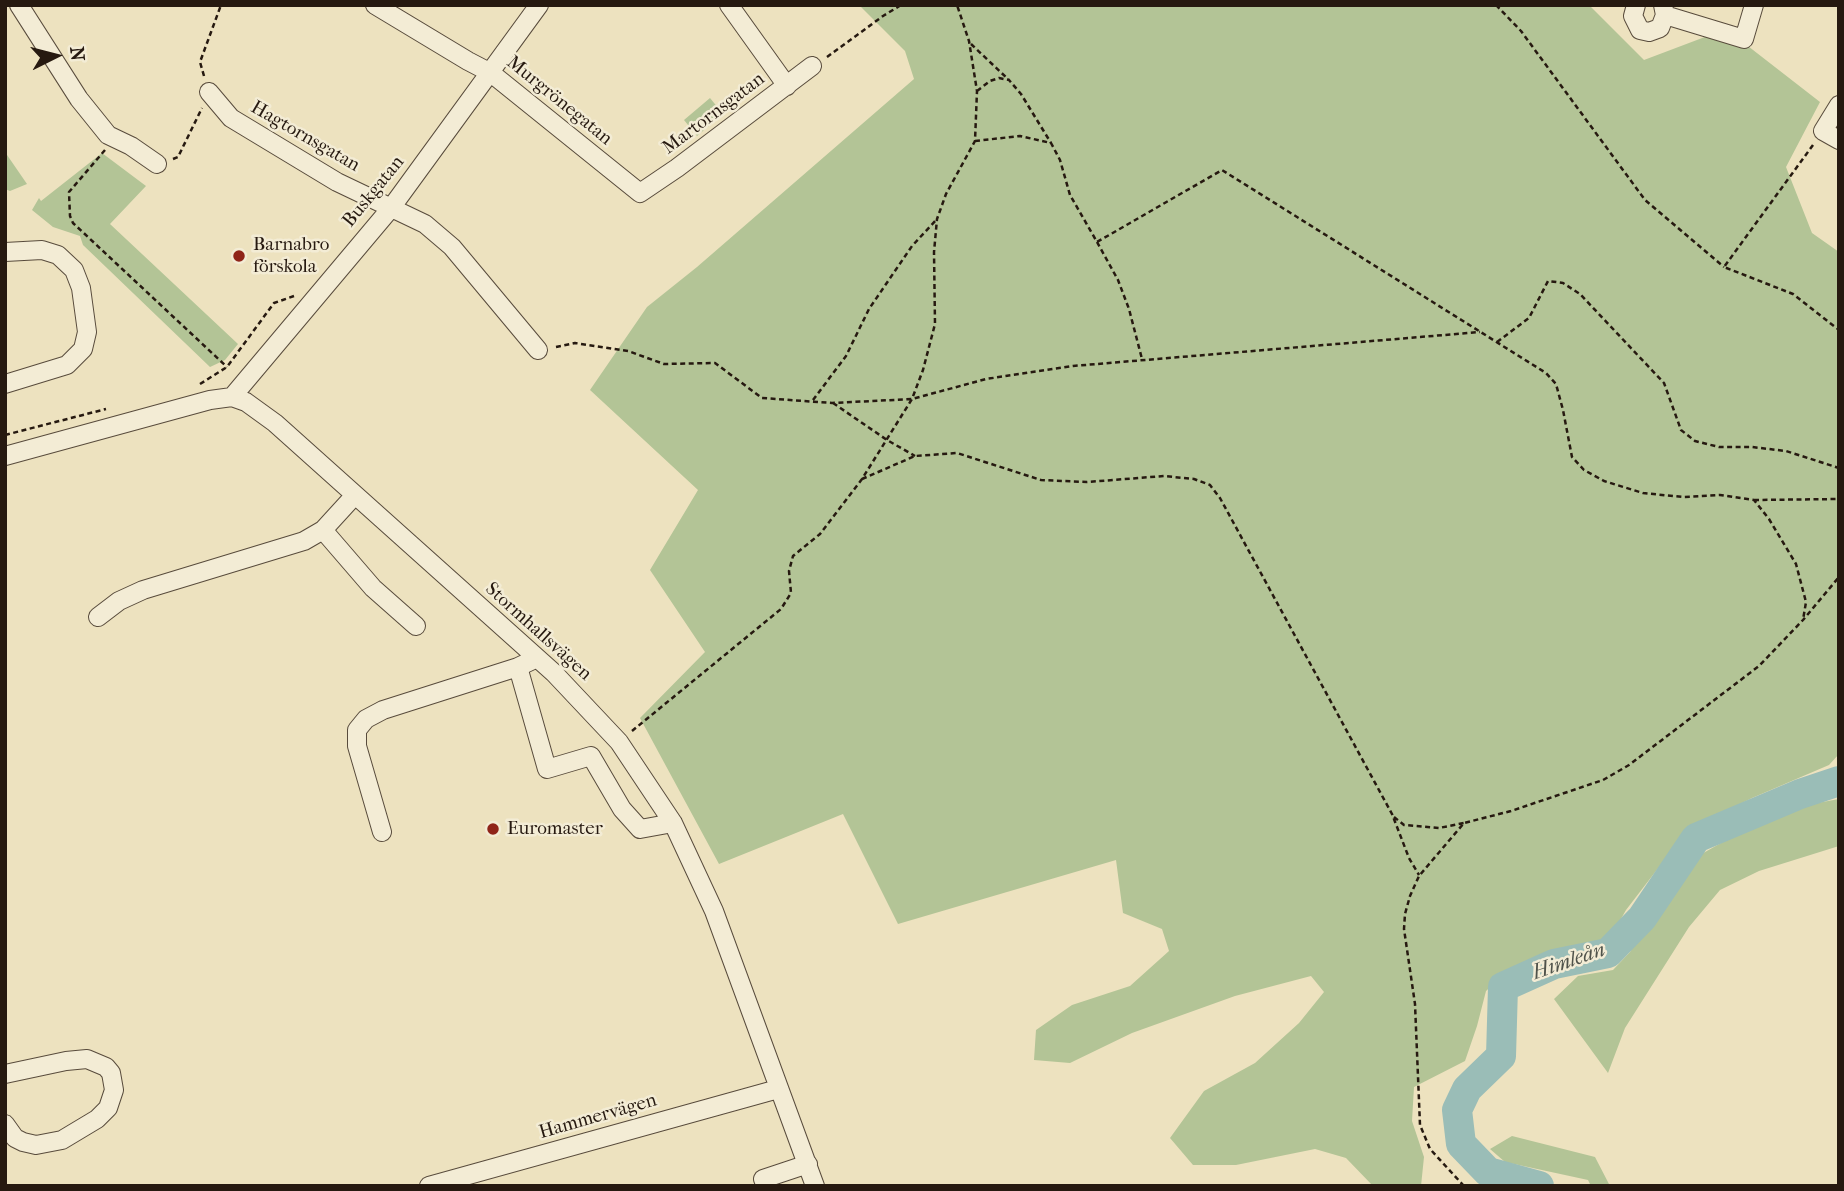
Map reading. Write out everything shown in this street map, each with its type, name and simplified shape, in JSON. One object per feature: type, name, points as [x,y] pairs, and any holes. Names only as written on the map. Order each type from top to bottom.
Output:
[{"type":"street","points":[[19,5],[79,99],[108,135],[157,164]]},
{"type":"street","name":"Murgrönegatan","points":[[375,5],[491,73],[640,193]]},
{"type":"street","name":"Buskgatan","points":[[232,397],[391,208],[539,5]]},
{"type":"street","points":[[729,5],[787,86]]},
{"type":"street","points":[[1636,5],[1633,16],[1640,30],[1649,32],[1660,28],[1664,10],[1744,39],[1754,5]]},
{"type":"street","name":"Martornsgatan","points":[[640,193],[812,66]]},
{"type":"street","name":"Hagtornsgatan","points":[[209,92],[231,118],[337,181],[425,224],[452,247],[538,350]]},
{"type":"street","points":[[1831,136],[1839,105]]},
{"type":"street","points":[[5,252],[42,250],[58,255],[74,270],[81,288],[87,332],[83,349],[68,365],[5,384]]},
{"type":"street","points":[[5,456],[209,400],[232,397]]},
{"type":"street","name":"Stormhallsvägen","points":[[232,397],[246,402],[275,423],[577,695],[619,742],[673,823],[714,911],[815,1186]]},
{"type":"street","points":[[98,617],[119,601],[144,590],[304,541],[323,530],[355,495]]},
{"type":"street","points":[[323,530],[373,588],[416,625]]},
{"type":"street","points":[[382,832],[357,746],[357,730],[366,719],[383,710],[518,667],[537,658]]},
{"type":"street","points":[[518,667],[547,769],[591,756],[622,809],[640,829],[673,823]]},
{"type":"street","points":[[5,1074],[87,1059],[106,1067],[113,1079],[114,1090],[108,1108],[97,1119],[62,1140],[36,1145],[23,1142],[15,1138],[5,1124]]},
{"type":"street","name":"Hammervägen","points":[[429,1186],[778,1089]]},
{"type":"street","points":[[766,1186],[763,1179],[808,1164]]},
{"type":"path","points":[[812,66],[901,5]]},
{"type":"path","points":[[619,742],[781,609],[791,593],[789,570],[793,556],[820,534],[862,479],[912,399],[935,324],[934,252],[937,219],[946,194],[975,141],[977,91],[969,41],[957,5]]},
{"type":"path","points":[[1496,5],[1544,61],[1645,200],[1724,267],[1793,294],[1839,330]]},
{"type":"path","points":[[969,41],[1021,94],[1060,160],[1070,195],[1118,280],[1143,360]]},
{"type":"path","points":[[977,91],[990,81],[999,78],[1009,80]]},
{"type":"path","points":[[975,141],[1020,135],[1051,144]]},
{"type":"path","points":[[1724,267],[1831,136]]},
{"type":"path","points":[[115,138],[69,192],[73,223],[227,367]]},
{"type":"path","points":[[1097,242],[1222,170],[1546,373],[1556,384],[1572,457],[1584,470],[1605,481],[1643,493],[1683,497],[1720,495],[1754,500],[1839,499]]},
{"type":"path","points":[[812,401],[846,356],[869,309],[912,246],[937,219]]},
{"type":"path","points":[[1497,342],[1529,318],[1548,281],[1563,283],[1580,294],[1664,383],[1681,430],[1695,441],[1719,447],[1786,451],[1839,468]]},
{"type":"path","points":[[198,386],[227,367],[274,303],[293,295],[306,298],[310,302]]},
{"type":"path","points":[[538,350],[575,343],[628,351],[664,364],[715,363],[762,398],[832,403],[912,399],[986,380],[1073,366],[1480,332]]},
{"type":"path","points":[[832,403],[915,456]]},
{"type":"path","points":[[5,435],[115,407]]},
{"type":"path","points":[[862,479],[915,456],[957,453],[1041,480],[1087,482],[1164,476],[1194,479],[1210,485],[1220,498],[1392,814],[1419,876]]},
{"type":"path","points":[[1754,500],[1796,564],[1806,602],[1803,620]]},
{"type":"path","points":[[1392,814],[1404,825],[1439,828],[1511,811],[1603,780],[1629,765],[1759,666],[1839,577]]},
{"type":"path","points":[[1464,823],[1419,876],[1410,895],[1404,929],[1415,1004],[1420,1125],[1430,1149],[1464,1186]]},
{"type":"green space","points":[[859,5],[1589,5],[1644,60],[1726,29],[1820,102],[1786,167],[1812,233],[1839,252],[1839,754],[1829,765],[1710,819],[1679,841],[1626,910],[1609,940],[1511,968],[1486,991],[1465,1061],[1414,1087],[1412,1121],[1424,1157],[1421,1186],[1373,1186],[1346,1158],[1315,1149],[1236,1165],[1193,1165],[1170,1138],[1204,1091],[1255,1063],[1299,1023],[1324,992],[1311,976],[1235,996],[1132,1033],[1070,1063],[1034,1060],[1036,1030],[1072,1005],[1130,986],[1169,951],[1162,929],[1123,913],[1116,860],[898,924],[843,814],[719,864],[640,718],[705,652],[650,570],[698,490],[590,390],[647,307],[914,79],[905,51]]},
{"type":"green space","points":[[710,98],[723,114],[697,136],[684,120]]},
{"type":"green space","points":[[5,152],[27,184],[10,191],[5,189]]},
{"type":"green space","points":[[102,153],[146,186],[110,224],[238,344],[225,360],[210,367],[83,245],[80,236],[53,227],[32,210],[39,198],[41,201]]},
{"type":"green space","points":[[1839,799],[1839,846],[1759,871],[1720,890],[1689,927],[1625,1028],[1608,1073],[1554,999],[1578,976],[1613,970],[1630,952],[1670,891],[1698,856],[1795,807]]},
{"type":"green space","points":[[1512,1136],[1595,1157],[1610,1186],[1591,1186],[1588,1180],[1505,1162],[1490,1149]]},
{"type":"waterway","name":"Himleån","points":[[1539,1186],[1488,1172],[1461,1144],[1457,1110],[1467,1089],[1501,1056],[1503,987],[1554,964],[1608,953],[1642,918],[1696,838],[1800,794],[1839,781]]},
{"type":"place","name":"Barnabro förskola","points":[[239,256]]},
{"type":"place","name":"Euromaster","points":[[493,829]]}]
